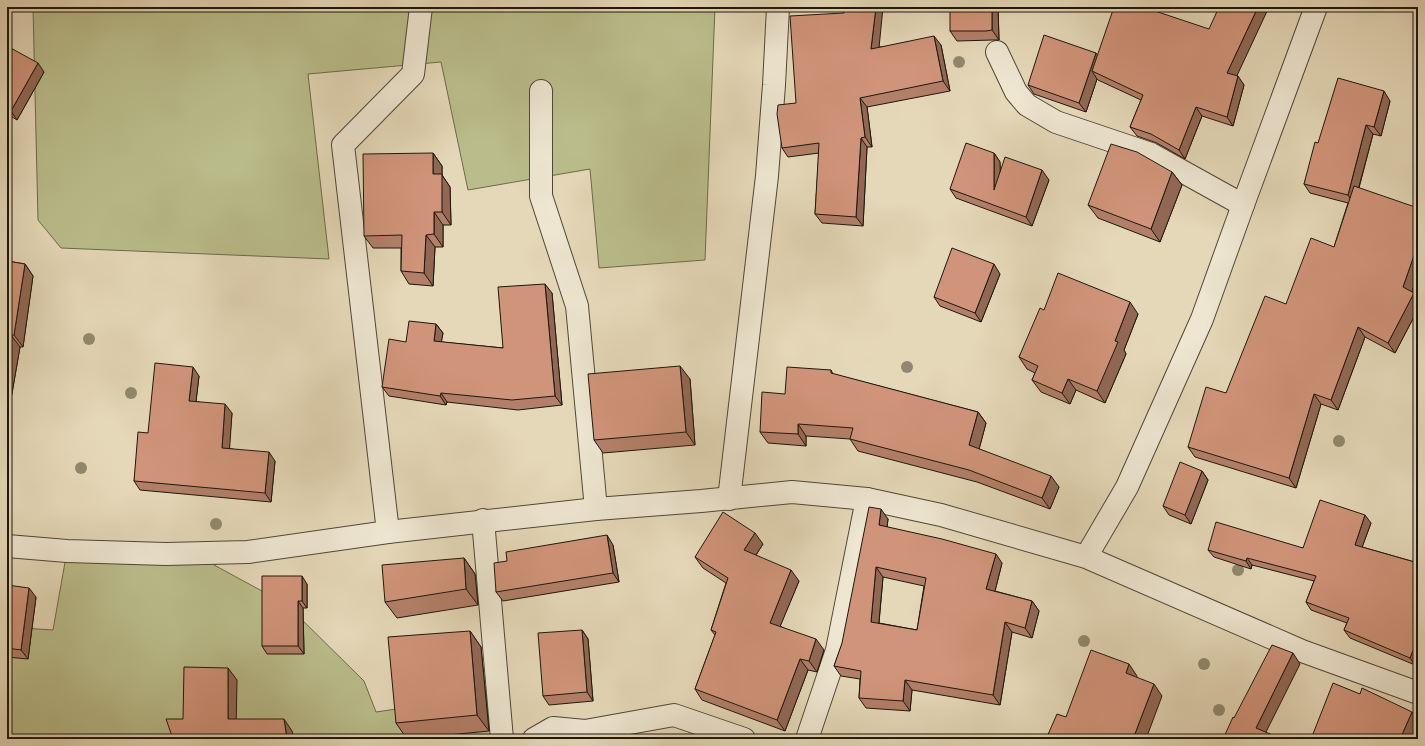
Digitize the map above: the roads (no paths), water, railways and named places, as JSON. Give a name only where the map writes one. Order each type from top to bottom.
[{"type":"street","points":[[388,532],[343,145],[413,74],[421,7]]},
{"type":"street","points":[[729,499],[767,176],[778,7]]},
{"type":"street","points":[[1086,557],[1127,487],[1202,319],[1316,7]]},
{"type":"street","points":[[997,52],[1016,92],[1027,105],[1056,122],[1151,154],[1243,205]]},
{"type":"street","points":[[542,91],[541,196],[577,306],[596,509]]},
{"type":"street","points":[[7,546],[67,551],[166,554],[248,552],[483,520],[596,509],[729,499],[792,492],[867,499],[941,516],[1086,557],[1302,651],[1418,693]]},
{"type":"street","points":[[807,739],[837,650],[867,499]]},
{"type":"street","points":[[483,520],[502,739]]},
{"type":"street","points":[[534,739],[553,728],[585,731],[674,715],[744,739]]}]
